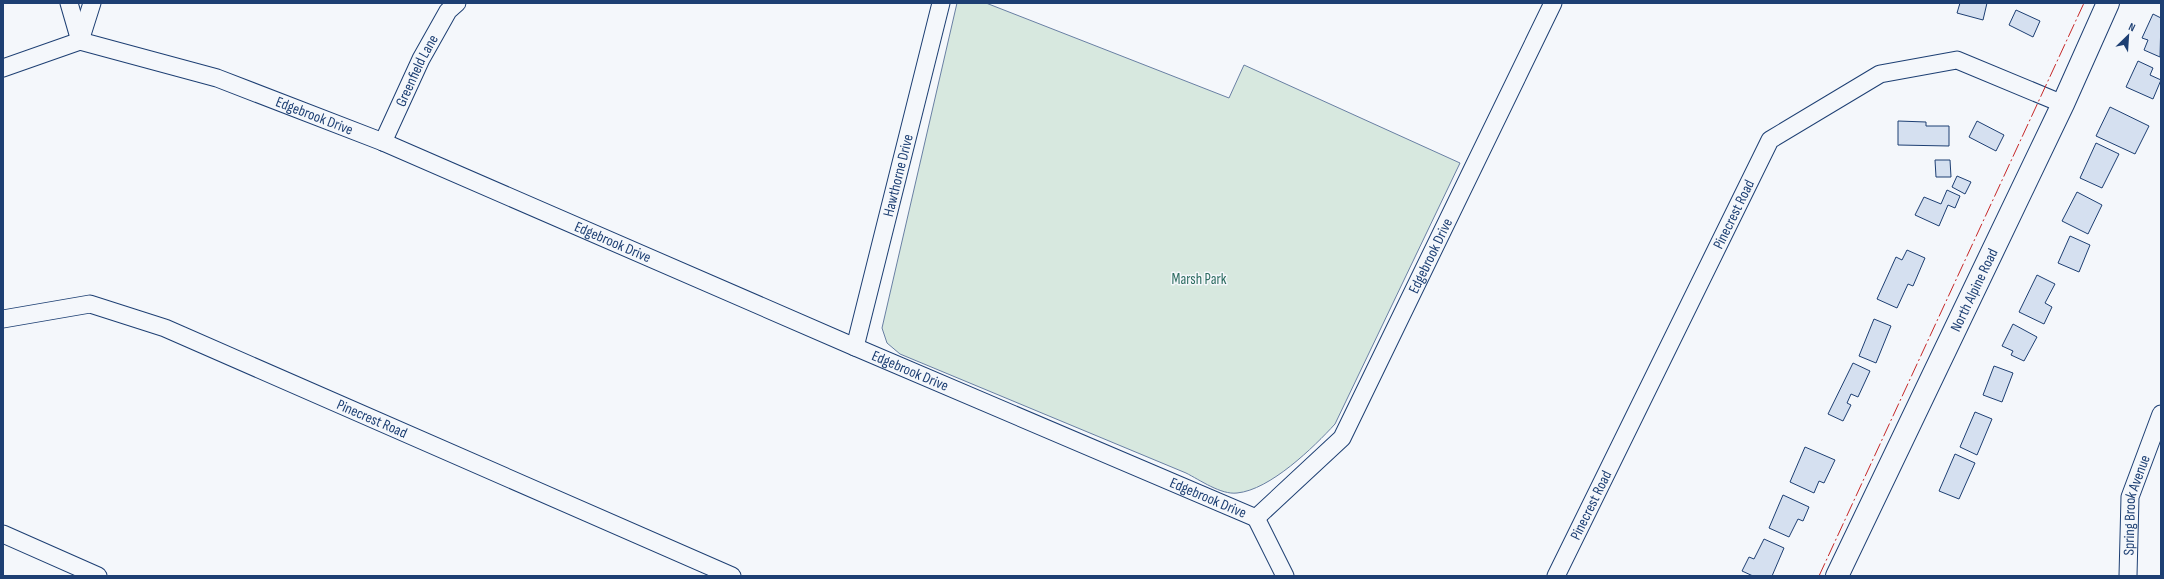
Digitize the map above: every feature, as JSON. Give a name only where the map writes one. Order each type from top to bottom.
[{"type":"main road","name":"North Alpine Road","points":[[1837,576],[2063,104],[2108,3]]},
{"type":"street","points":[[69,3],[80,41]]},
{"type":"street","points":[[80,41],[92,3]]},
{"type":"street","name":"Greenfield Lane","points":[[383,142],[422,59],[448,11],[457,3]]},
{"type":"street","name":"Hawthorne Drive","points":[[855,347],[941,3]]},
{"type":"street","name":"Edgebrook Drive","points":[[80,41],[217,78],[383,142],[855,347],[1256,518],[1342,438],[1553,3]]},
{"type":"street","points":[[3,68],[80,41]]},
{"type":"street","name":"Pinecrest Road","points":[[1556,576],[1770,140],[1880,74],[1957,60],[2063,104]]},
{"type":"street","name":"Pinecrest Road","points":[[3,319],[90,304],[165,328],[732,576]]},
{"type":"street","name":"Spring Brook Avenue","points":[[2128,576],[2130,497],[2161,414]]},
{"type":"street","points":[[1256,518],[1285,576]]},
{"type":"street","points":[[3,534],[98,576]]},
{"type":"green space","name":"Marsh Park","points":[[957,3],[986,3],[1229,98],[1244,65],[1460,163],[1335,424],[1303,455],[1277,476],[1250,490],[1237,493],[1224,492],[1186,473],[900,354],[887,343],[882,328]]},
{"type":"building","points":[[1960,3],[1987,3],[1983,20],[1957,13]]},
{"type":"building","points":[[2016,10],[2040,21],[2033,37],[2009,25]]},
{"type":"building","points":[[2153,14],[2161,18],[2160,57],[2144,50],[2148,40],[2142,38]]},
{"type":"building","points":[[2138,61],[2153,68],[2150,75],[2161,80],[2153,99],[2126,87]]},
{"type":"building","points":[[2110,107],[2149,126],[2135,154],[2096,136]]},
{"type":"building","points":[[1898,121],[1926,122],[1926,126],[1949,126],[1949,146],[1898,145]]},
{"type":"building","points":[[1977,121],[2004,135],[1996,151],[1969,137]]},
{"type":"building","points":[[2096,143],[2119,154],[2102,188],[2080,178]]},
{"type":"building","points":[[1935,160],[1950,160],[1951,177],[1936,177]]},
{"type":"building","points":[[1957,176],[1971,182],[1965,194],[1952,187]]},
{"type":"building","points":[[1947,190],[1960,196],[1955,208],[1948,205],[1939,226],[1915,215],[1924,197],[1941,204]]},
{"type":"building","points":[[2077,192],[2102,205],[2088,234],[2062,221]]},
{"type":"building","points":[[2070,236],[2090,245],[2079,272],[2058,263]]},
{"type":"building","points":[[1907,250],[1925,258],[1913,286],[1908,284],[1897,308],[1877,299],[1896,257],[1902,260]]},
{"type":"building","points":[[2037,275],[2055,284],[2045,303],[2052,307],[2044,324],[2019,312]]},
{"type":"building","points":[[1874,319],[1891,326],[1876,363],[1859,356]]},
{"type":"building","points":[[2013,324],[2037,337],[2024,361],[2011,355],[2013,351],[2002,346]]},
{"type":"building","points":[[1853,363],[1870,371],[1858,397],[1851,394],[1847,403],[1851,405],[1843,421],[1828,414]]},
{"type":"building","points":[[1994,366],[2013,373],[2002,402],[1983,395]]},
{"type":"building","points":[[1975,412],[1992,419],[1977,455],[1960,447]]},
{"type":"building","points":[[1805,447],[1835,460],[1824,483],[1819,481],[1814,493],[1790,482]]},
{"type":"building","points":[[1955,454],[1975,463],[1959,499],[1939,491]]},
{"type":"building","points":[[1783,495],[1809,507],[1803,521],[1798,519],[1789,537],[1769,528]]},
{"type":"building","points":[[1764,539],[1784,548],[1772,576],[1753,576],[1742,571],[1749,557],[1754,559]]},
{"type":"power","points":[[1819,576],[2084,3]]}]
